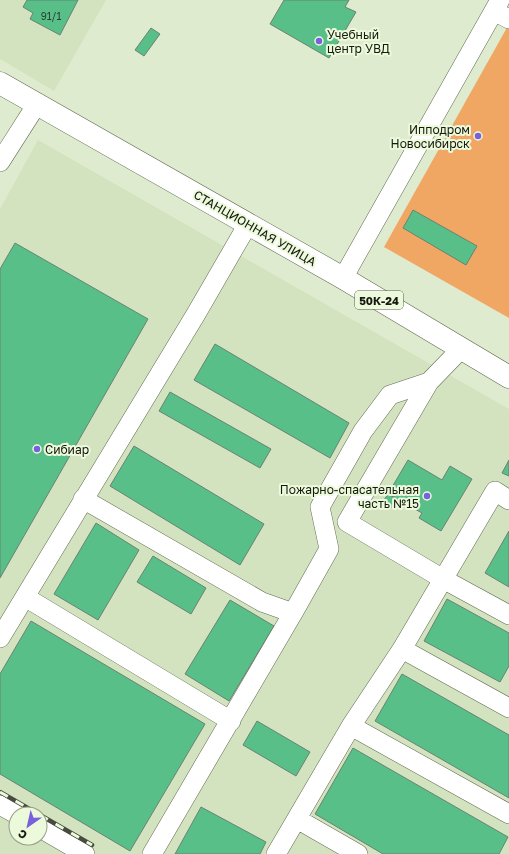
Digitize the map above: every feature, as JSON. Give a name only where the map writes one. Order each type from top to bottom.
[{"type":"main road","name":"СТАНЦИОННАЯ УЛИЦА","points":[[0,83],[343,278],[509,377]]},
{"type":"street","points":[[343,278],[501,10]]},
{"type":"street","points":[[0,162],[37,104]]},
{"type":"street","points":[[0,638],[196,314],[248,224]]},
{"type":"street","points":[[461,348],[429,382],[347,522],[443,579],[509,615]]},
{"type":"street","points":[[152,854],[231,721],[329,549],[320,507],[363,431],[390,395],[429,382]]},
{"type":"street","points":[[276,854],[351,726],[402,649],[495,491],[509,500]]},
{"type":"street","points":[[83,499],[262,602],[293,613]]},
{"type":"street","points":[[25,597],[231,721]]},
{"type":"street","points":[[402,649],[509,708]]},
{"type":"street","points":[[351,726],[509,814]]},
{"type":"street","points":[[297,819],[358,854]]},
{"type":"street","points":[[48,833],[85,854]]},
{"type":"shaded area","points":[[0,0],[106,0],[54,91],[0,59]]},
{"type":"shaded area","name":"Ипподром Новосибирск","points":[[509,24],[509,318],[384,247]]},
{"type":"shaded area","points":[[38,140],[509,409],[509,854],[0,854],[0,209]]},
{"type":"building","points":[[27,0],[78,0],[60,35],[30,19],[33,13],[23,7]]},
{"type":"building","name":"Учебный центр УВД","points":[[284,0],[349,0],[345,7],[356,12],[329,58],[270,24]]},
{"type":"building","points":[[151,28],[160,34],[144,56],[135,50]]},
{"type":"building","points":[[413,210],[477,246],[466,265],[403,228]]},
{"type":"building","name":"Сибиар","points":[[15,243],[148,319],[0,578],[0,269]]},
{"type":"building","points":[[215,344],[349,423],[330,458],[194,380]]},
{"type":"building","points":[[170,392],[271,449],[260,468],[159,411]]},
{"type":"building","points":[[134,446],[264,524],[240,565],[110,486]]},
{"type":"building","name":"Пожарно-спасательная часть №15","points":[[408,460],[442,480],[450,466],[472,479],[441,531],[419,518],[422,513],[388,494]]},
{"type":"building","points":[[509,460],[509,476],[502,473]]},
{"type":"building","points":[[388,494],[396,498],[391,508],[382,503]]},
{"type":"building","points":[[96,523],[139,550],[98,620],[54,594]]},
{"type":"building","points":[[509,531],[509,587],[485,573]]},
{"type":"building","points":[[153,556],[206,588],[191,614],[137,582]]},
{"type":"building","points":[[447,599],[509,633],[509,666],[500,682],[424,641]]},
{"type":"building","points":[[230,600],[274,626],[229,701],[185,674]]},
{"type":"building","points":[[31,621],[205,724],[130,851],[0,774],[0,674]]},
{"type":"building","points":[[402,674],[509,735],[509,798],[375,721]]},
{"type":"building","points":[[257,721],[310,752],[296,776],[243,745]]},
{"type":"building","points":[[353,748],[508,837],[499,854],[383,854],[315,814]]},
{"type":"building","points":[[201,807],[266,842],[260,854],[175,854]]},
{"type":"railway","points":[[0,792],[24,806]]},
{"type":"railway","points":[[48,820],[92,845]]},
{"type":"place","name":"Учебный центр УВД","points":[[319,41]]},
{"type":"place","name":"Ипподром Новосибирск","points":[[478,136]]},
{"type":"place","name":"Сибиар","points":[[37,449]]},
{"type":"place","name":"Пожарно-спасательная часть №15","points":[[427,496]]}]
